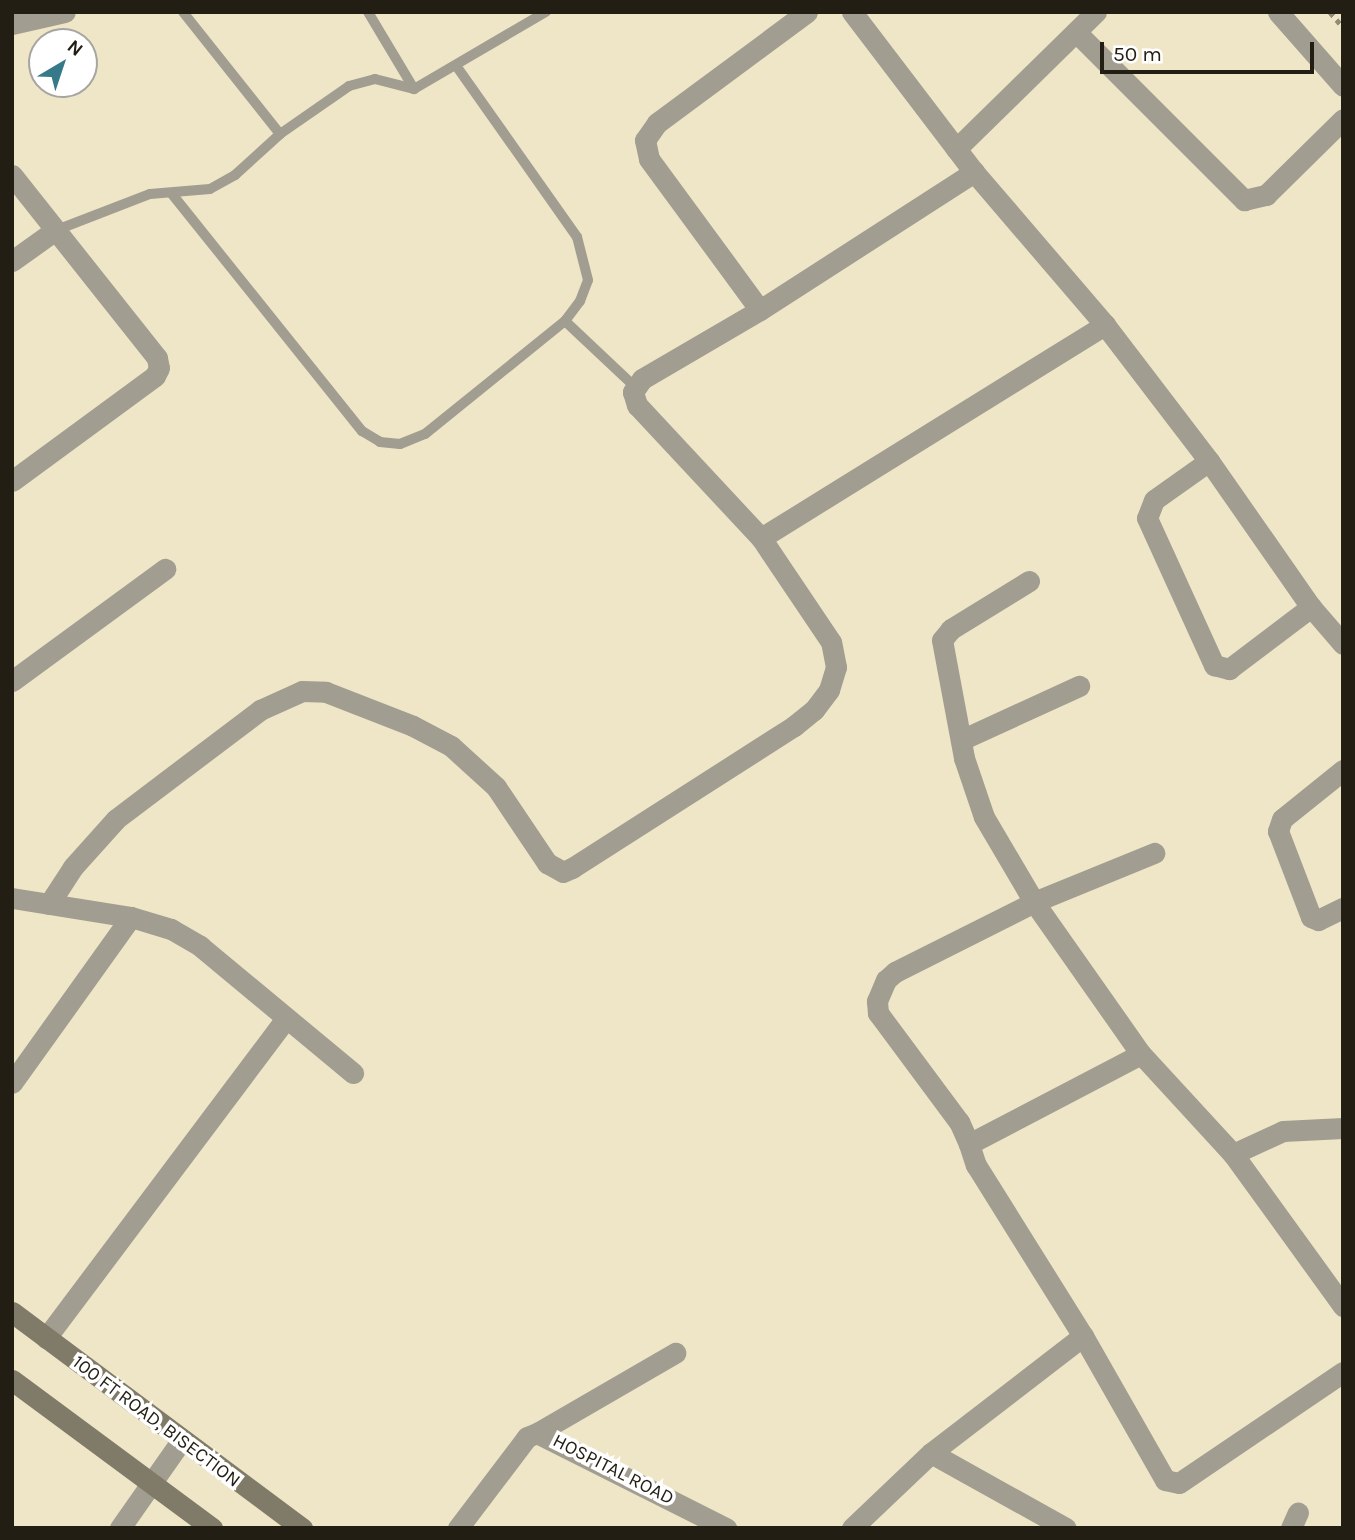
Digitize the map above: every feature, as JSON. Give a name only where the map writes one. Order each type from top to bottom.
[{"type":"street","points":[[12,24],[65,12]]},
{"type":"street","points":[[760,310],[649,159],[645,140],[657,123],[807,12]]},
{"type":"street","points":[[852,12],[974,173],[1105,324],[1209,461],[1311,607],[1343,643]]},
{"type":"street","points":[[956,149],[1096,12]]},
{"type":"street","points":[[1278,12],[1343,86]]},
{"type":"street","points":[[1076,32],[1244,200],[1266,195],[1343,120]]},
{"type":"street","points":[[49,904],[73,867],[116,819],[260,710],[302,691],[326,692],[414,726],[451,746],[496,788],[547,863],[563,872],[794,726],[829,690],[836,667],[831,642],[761,538],[637,405],[636,388],[642,379],[760,310],[974,173]]},
{"type":"street","points":[[12,175],[157,358],[159,368],[155,376],[12,481]]},
{"type":"street","points":[[12,261],[54,231]]},
{"type":"street","points":[[761,538],[1105,324]]},
{"type":"street","points":[[1209,461],[1154,500],[1147,518],[1214,665],[1229,669],[1311,607]]},
{"type":"street","points":[[12,681],[165,569]]},
{"type":"street","points":[[1029,581],[951,629],[942,640],[961,740],[984,817],[1034,902],[1141,1054],[1233,1154],[1343,1306]]},
{"type":"street","points":[[961,740],[1079,686]]},
{"type":"street","points":[[1343,770],[1282,819],[1278,831],[1311,916],[1318,920],[1343,908]]},
{"type":"street","points":[[1154,853],[1034,902],[895,972],[886,980],[877,1001],[878,1013],[958,1122],[976,1165],[1083,1336],[1159,1473],[1172,1484],[1343,1373]]},
{"type":"street","points":[[12,898],[131,917],[171,929],[200,946],[353,1073]]},
{"type":"street","points":[[12,1083],[131,917]]},
{"type":"street","points":[[46,1338],[286,1018]]},
{"type":"street","points":[[969,1144],[1141,1054]]},
{"type":"street","points":[[1233,1154],[1283,1131],[1343,1128]]},
{"type":"street","name":"100 FT ROAD, BISECTION","points":[[12,1312],[181,1441],[302,1528]]},
{"type":"street","points":[[852,1528],[931,1452],[1083,1336]]},
{"type":"street","points":[[537,1433],[675,1353]]},
{"type":"street","points":[[12,1380],[149,1485],[212,1528]]},
{"type":"street","name":"HOSPITAL ROAD","points":[[458,1528],[527,1437],[537,1433],[726,1528]]},
{"type":"street","points":[[120,1528],[181,1441]]},
{"type":"street","points":[[931,1452],[1066,1528]]},
{"type":"lane","points":[[183,12],[280,134]]},
{"type":"lane","points":[[368,12],[414,89]]},
{"type":"lane","points":[[54,231],[150,194],[210,189],[235,175],[280,134],[349,86],[375,79],[414,89],[457,67],[546,12]]},
{"type":"lane","points":[[172,194],[362,431],[380,442],[400,444],[425,434],[565,321],[580,301],[588,280],[583,247],[457,67]]},
{"type":"lane","points":[[565,321],[636,388]]},
{"type":"path","points":[[1330,12],[1343,27]]}]
